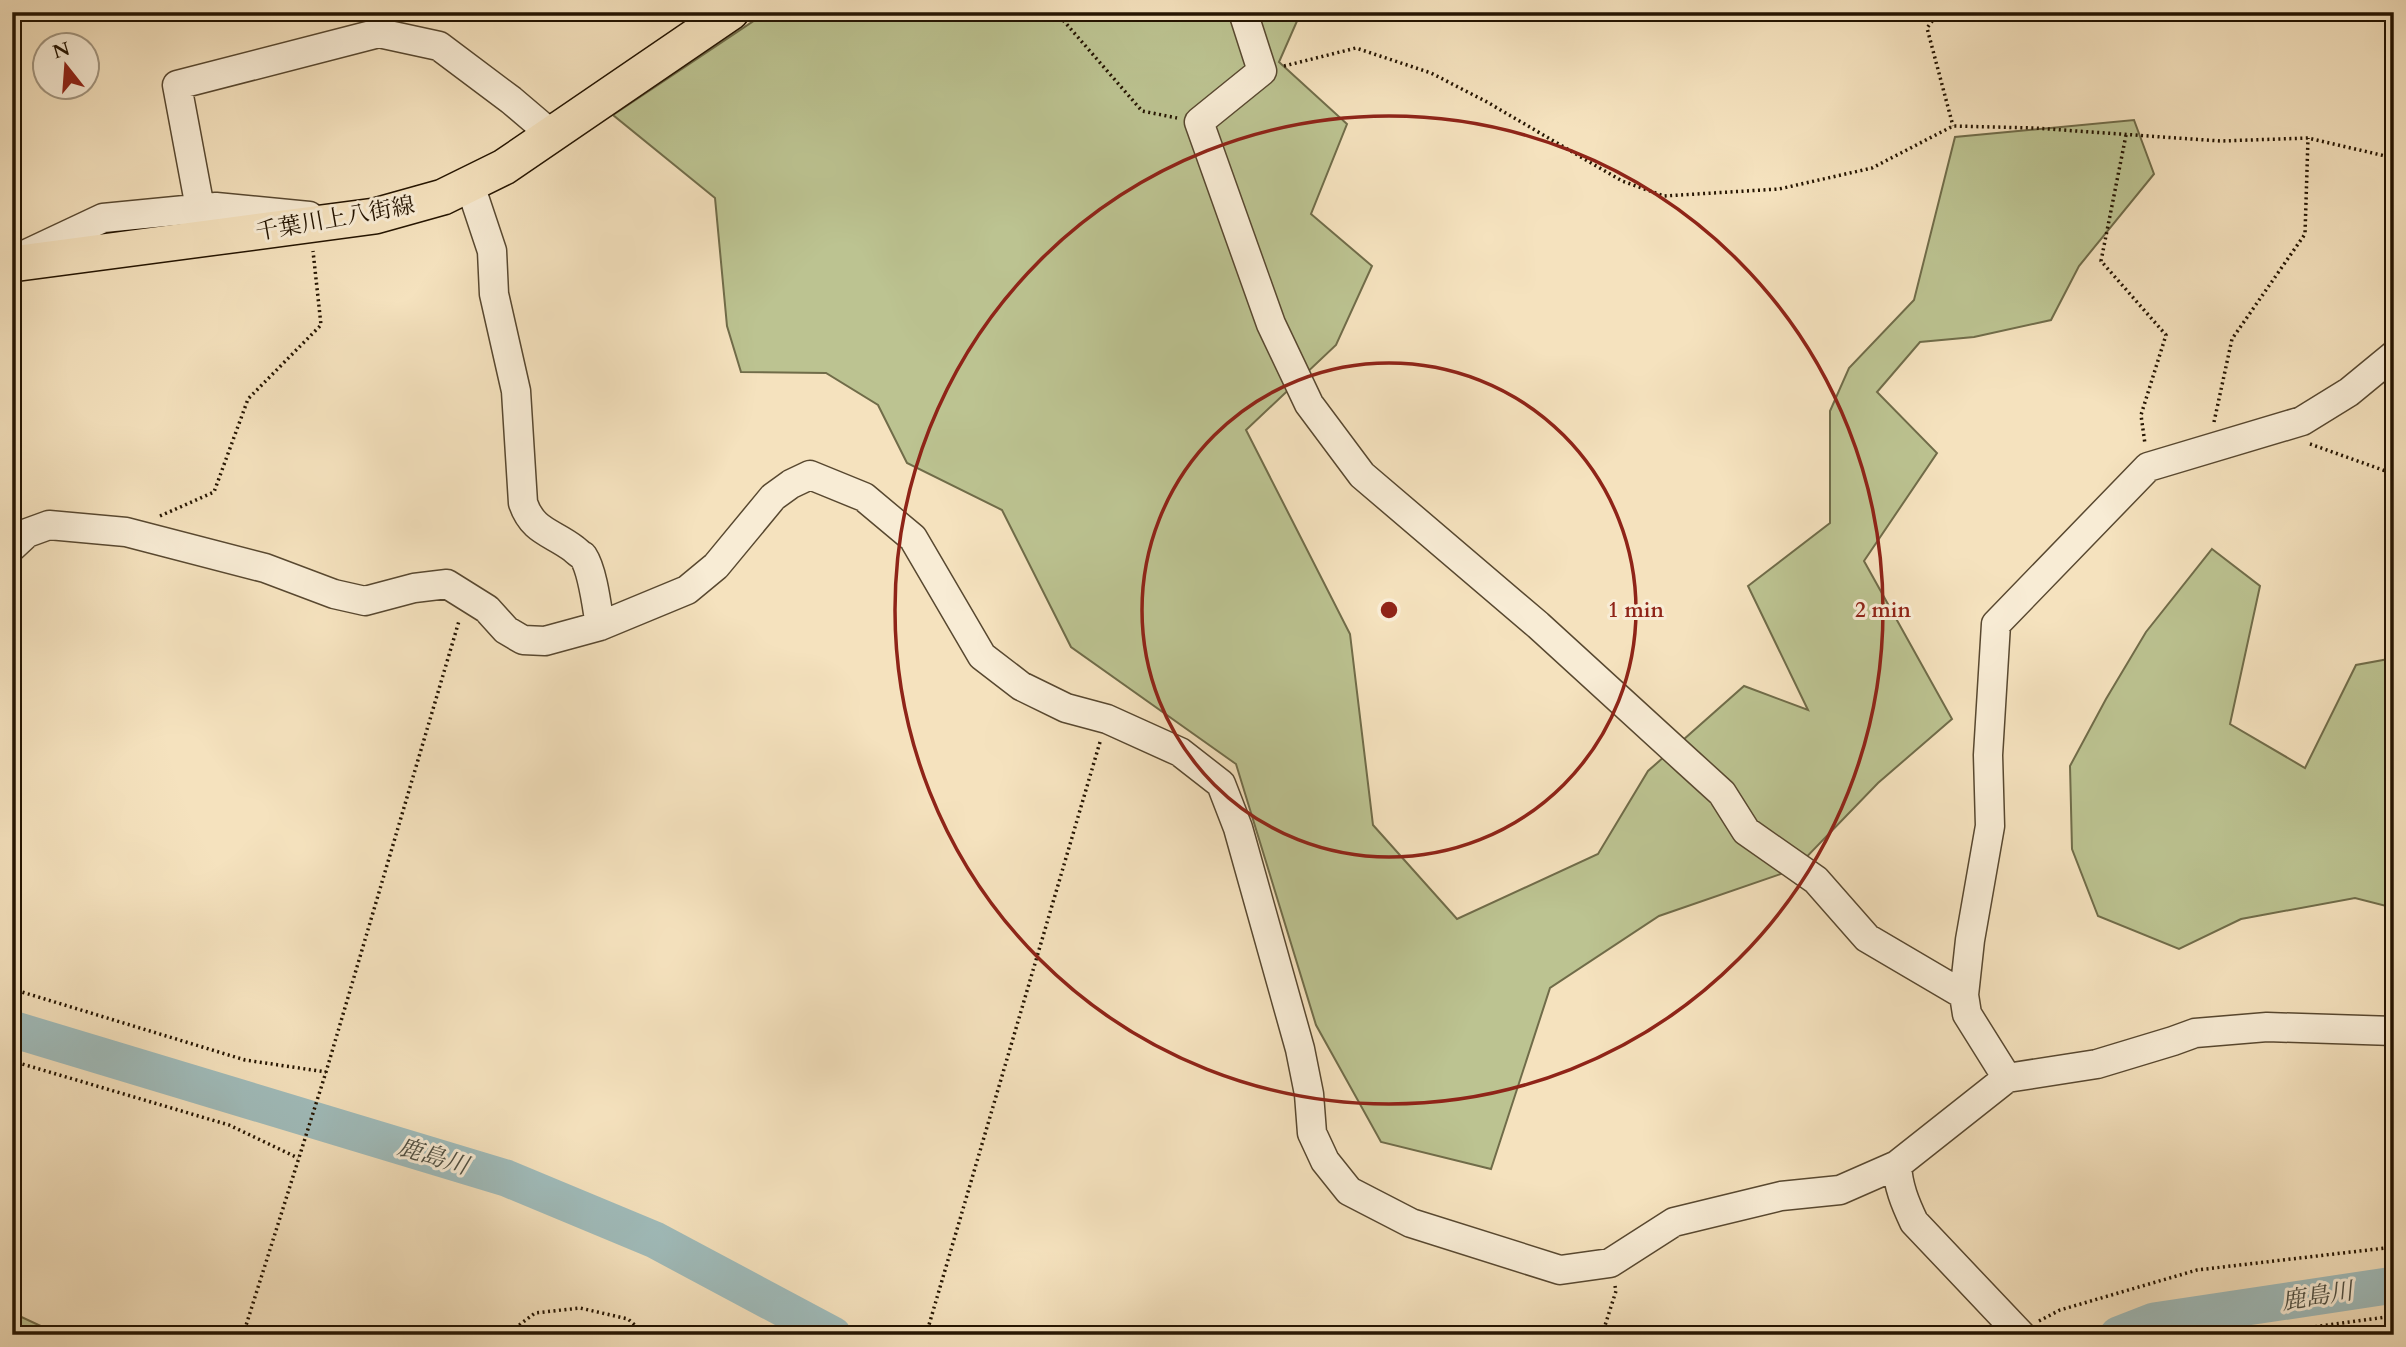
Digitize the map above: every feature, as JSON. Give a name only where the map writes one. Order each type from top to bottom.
[{"type":"main road","name":"千葉川上八街線","points":[[12,262],[311,225],[410,208],[470,185],[504,167],[731,12]]},
{"type":"street","points":[[1243,12],[1262,71],[1199,122],[1271,324],[1309,404],[1362,475],[1538,625],[1679,753],[1721,793],[1746,831],[1816,880],[1867,938],[1964,995]]},
{"type":"street","points":[[200,208],[177,85],[379,33],[439,46],[551,134]]},
{"type":"street","points":[[470,185],[492,251],[494,294],[516,391],[523,503],[528,517],[537,527],[565,542],[583,556],[594,587],[600,626]]},
{"type":"street","points":[[12,262],[103,218],[216,207],[346,220]]},
{"type":"street","points":[[2007,1078],[1967,1014],[1964,995],[1970,940],[1990,825],[1988,754],[1996,624],[2148,467],[2302,421],[2349,393],[2394,355]]},
{"type":"street","points":[[12,547],[27,533],[49,525],[126,532],[265,568],[334,594],[365,601],[414,587],[447,584],[487,609],[506,631],[523,640],[545,641],[600,626],[687,590],[716,566],[774,497],[791,484],[810,475],[864,497],[913,538],[982,656],[1021,686],[1066,708],[1107,719],[1180,752],[1221,784],[1238,828],[1300,1049],[1309,1094],[1312,1133],[1325,1161],[1349,1191],[1411,1223],[1560,1270],[1610,1263],[1674,1222],[1781,1196],[1840,1190],[1897,1165],[2007,1078],[2097,1064],[2195,1033],[2267,1027],[2394,1031]]},
{"type":"street","points":[[1897,1165],[1903,1200],[1913,1222],[2020,1334]]},
{"type":"path","points":[[1056,12],[1142,111],[1199,122]]},
{"type":"path","points":[[1939,12],[1927,28],[1953,126]]},
{"type":"path","points":[[1262,71],[1356,48],[1430,74],[1487,102],[1622,181],[1664,196],[1779,190],[1872,168],[1953,126],[2034,128],[2220,141],[2308,138],[2394,158]]},
{"type":"path","points":[[2126,135],[2101,261],[2166,335],[2141,415],[2148,467]]},
{"type":"path","points":[[2209,448],[2232,340],[2305,234],[2308,138]]},
{"type":"path","points":[[142,536],[160,516],[214,492],[248,399],[321,325],[311,225]]},
{"type":"path","points":[[2271,430],[2394,474]]},
{"type":"path","points":[[243,1335],[326,1072],[467,596]]},
{"type":"path","points":[[926,1335],[1107,719]]},
{"type":"path","points":[[12,989],[246,1060],[326,1072]]},
{"type":"path","points":[[12,1061],[229,1125],[298,1158]]},
{"type":"path","points":[[2020,1334],[2060,1310],[2197,1270],[2394,1247]]},
{"type":"path","points":[[1602,1335],[1616,1291],[1610,1263]]},
{"type":"path","points":[[506,1335],[535,1313],[580,1308],[628,1319],[646,1335]]},
{"type":"path","points":[[2255,1335],[2394,1316]]},
{"type":"green space","points":[[767,12],[1301,12],[1279,62],[1347,124],[1311,214],[1372,266],[1336,345],[1246,430],[1350,634],[1373,825],[1457,919],[1598,854],[1648,771],[1744,686],[1808,710],[1748,586],[1830,523],[1830,411],[1849,368],[1914,300],[1955,137],[2134,120],[2154,174],[2079,266],[2051,320],[1974,337],[1920,342],[1877,392],[1937,453],[1864,561],[1952,719],[1878,783],[1795,869],[1659,916],[1550,988],[1491,1169],[1381,1142],[1316,1025],[1236,764],[1071,647],[1002,510],[907,463],[878,405],[826,373],[741,372],[727,326],[715,198],[613,115]]},
{"type":"green space","points":[[2212,549],[2260,586],[2230,724],[2305,768],[2356,665],[2394,658],[2394,908],[2355,898],[2241,919],[2179,949],[2098,916],[2072,849],[2070,766],[2146,632]]},
{"type":"green space","points":[[13,1313],[60,1335],[12,1335]]},
{"type":"waterway","name":"鹿島川","points":[[12,1029],[506,1178],[655,1240],[833,1335]]},
{"type":"waterway","name":"鹿島川","points":[[2118,1335],[2154,1321],[2394,1285]]}]
